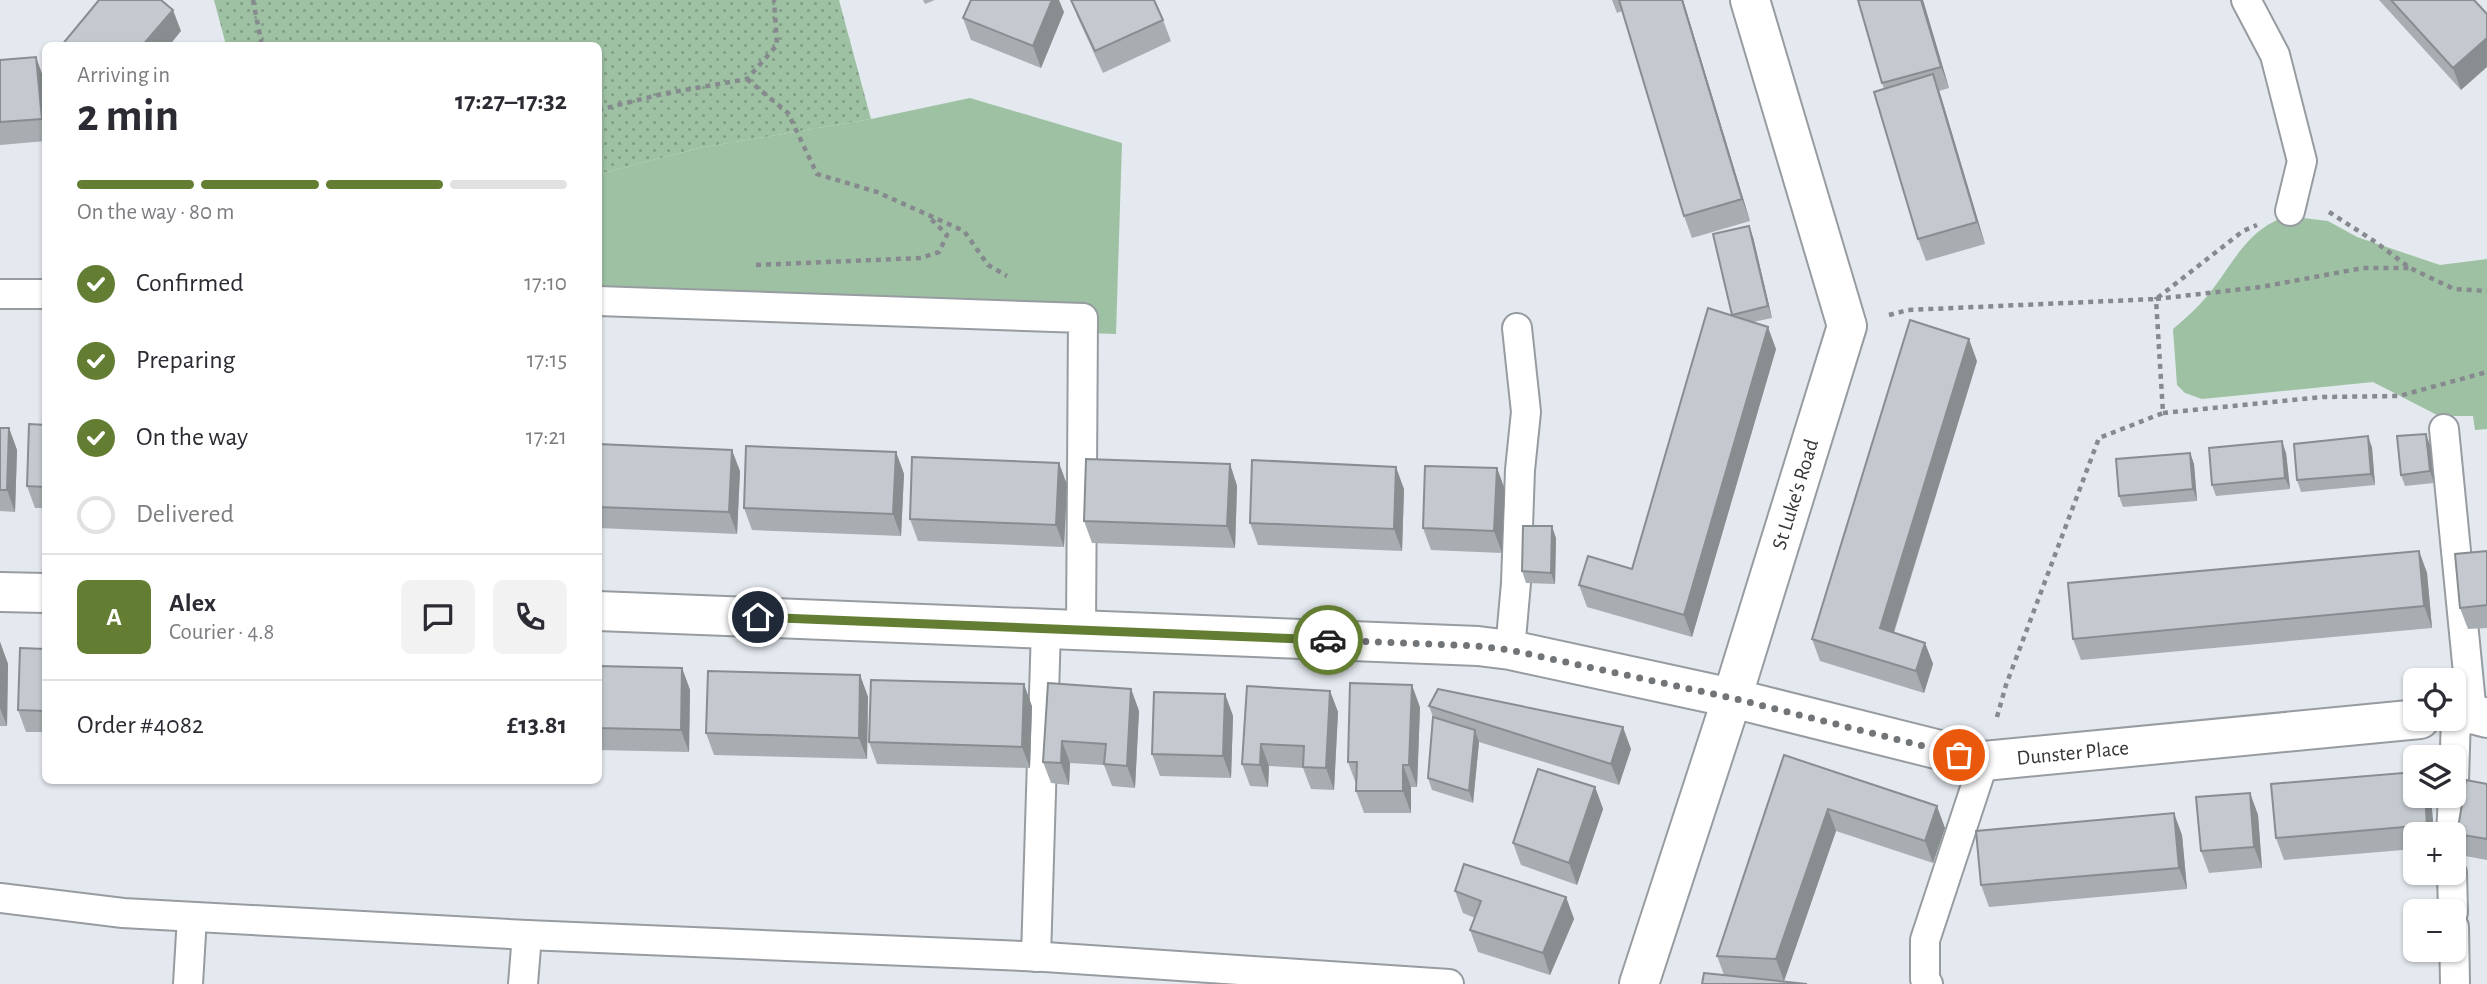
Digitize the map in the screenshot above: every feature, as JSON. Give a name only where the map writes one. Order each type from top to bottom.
[{"type":"street","points":[[1750,0],[1847,326]]},
{"type":"street","name":"St Luke's Road","points":[[1639,984],[1732,698],[1847,326]]},
{"type":"street","points":[[0,592],[42,593]]},
{"type":"street","name":"Dunster Place","points":[[602,611],[1478,646],[1510,650],[1732,698],[1984,761],[2403,722]]},
{"type":"lane","points":[[2246,0],[2275,55],[2302,161],[2290,211]]},
{"type":"lane","points":[[0,294],[42,294]]},
{"type":"lane","points":[[602,301],[1083,318],[1063,629],[1036,957]]},
{"type":"lane","points":[[1510,650],[1525,412],[1525,384],[1517,328]]},
{"type":"lane","points":[[2444,429],[2456,668]]},
{"type":"lane","points":[[1928,984],[1925,979],[1925,940],[1984,761]]},
{"type":"lane","points":[[0,898],[123,913],[527,936],[1036,957],[1257,977],[1449,984]]},
{"type":"lane","points":[[188,984],[192,916]]},
{"type":"lane","points":[[523,984],[527,936]]},
{"type":"lane","points":[[2455,962],[2455,984]]},
{"type":"path","points":[[253,0],[261,42]]},
{"type":"path","points":[[602,109],[662,94],[747,79],[777,45],[774,0]]},
{"type":"path","points":[[747,79],[788,113],[817,174],[877,192],[964,231],[988,265],[1015,281]]},
{"type":"path","points":[[2156,299],[2243,231],[2290,211],[2332,212],[2410,268],[2454,289],[2487,291]]},
{"type":"path","points":[[752,265],[921,258],[939,253],[947,235],[926,214]]},
{"type":"path","points":[[1847,326],[1908,310],[2156,299],[2261,287],[2363,268],[2410,268]]},
{"type":"path","points":[[2156,299],[2163,413]]},
{"type":"path","points":[[1984,761],[2006,685],[2099,438],[2163,413],[2323,397],[2399,396],[2487,372]]},
{"type":"green space","points":[[214,0],[839,0],[871,119],[699,148],[602,173],[602,42],[225,42]]},
{"type":"green space","points":[[970,98],[1122,143],[1116,334],[602,316],[602,173],[699,148],[871,119]]},
{"type":"green space","points":[[2287,216],[2328,221],[2357,237],[2440,265],[2487,259],[2487,429],[2475,430],[2473,416],[2439,416],[2373,382],[2202,399],[2185,393],[2177,385],[2173,329],[2201,303],[2238,253],[2259,231]]},
{"type":"building","points":[[99,0],[161,0],[173,10],[145,42],[64,42]]},
{"type":"building","points":[[971,0],[1052,0],[1033,46],[963,18]]},
{"type":"building","points":[[1071,0],[1154,0],[1163,20],[1095,51]]},
{"type":"building","points":[[1619,0],[1682,0],[1742,199],[1684,216]]},
{"type":"building","points":[[1858,0],[1921,0],[1941,67],[1882,83]]},
{"type":"building","points":[[2391,0],[2474,0],[2487,14],[2487,38],[2453,68]]},
{"type":"building","points":[[36,57],[42,119],[0,122],[0,60]]},
{"type":"building","points":[[1933,74],[1977,222],[1918,239],[1874,92]]},
{"type":"building","points":[[1749,226],[1768,306],[1732,315],[1713,234]]},
{"type":"building","points":[[1708,308],[1768,327],[1684,615],[1579,585],[1588,556],[1632,569]]},
{"type":"building","points":[[1910,320],[1969,339],[1880,628],[1925,643],[1916,671],[1812,639]]},
{"type":"building","points":[[29,424],[42,425],[42,487],[27,486]]},
{"type":"building","points":[[0,428],[9,428],[7,490],[0,490]]},
{"type":"building","points":[[2426,434],[2430,471],[2401,475],[2397,436]]},
{"type":"building","points":[[2368,436],[2371,474],[2297,480],[2294,444]]},
{"type":"building","points":[[2282,441],[2285,478],[2212,485],[2209,448]]},
{"type":"building","points":[[602,444],[732,450],[729,512],[602,507]]},
{"type":"building","points":[[746,446],[896,452],[893,514],[744,508]]},
{"type":"building","points":[[2190,453],[2193,489],[2119,496],[2116,459]]},
{"type":"building","points":[[912,457],[1059,463],[1056,525],[910,519]]},
{"type":"building","points":[[1086,459],[1230,464],[1227,526],[1084,521]]},
{"type":"building","points":[[1252,460],[1396,467],[1394,529],[1250,523]]},
{"type":"building","points":[[1425,466],[1497,468],[1494,531],[1423,528]]},
{"type":"building","points":[[1523,526],[1552,526],[1551,573],[1522,571]]},
{"type":"building","points":[[2419,551],[2424,606],[2073,639],[2068,583]]},
{"type":"building","points":[[2487,551],[2487,605],[2460,608],[2455,554]]},
{"type":"building","points":[[20,648],[42,649],[42,711],[18,710]]},
{"type":"building","points":[[602,666],[682,668],[681,730],[602,728]]},
{"type":"building","points":[[708,671],[860,675],[859,738],[706,733]]},
{"type":"building","points":[[871,680],[1024,684],[1022,747],[869,742]]},
{"type":"building","points":[[1048,683],[1131,689],[1127,766],[1104,764],[1106,744],[1062,741],[1061,763],[1043,762]]},
{"type":"building","points":[[1350,683],[1412,685],[1409,765],[1403,765],[1403,791],[1356,791],[1357,762],[1348,762]]},
{"type":"building","points":[[1247,686],[1330,691],[1326,768],[1303,767],[1304,746],[1261,744],[1260,765],[1242,764]]},
{"type":"building","points":[[1438,689],[1623,727],[1611,764],[1429,706]]},
{"type":"building","points":[[1154,692],[1225,694],[1223,756],[1152,754]]},
{"type":"building","points":[[1433,717],[1475,730],[1469,791],[1428,778]]},
{"type":"building","points":[[1784,755],[1937,806],[1925,841],[1828,809],[1776,959],[1717,956]]},
{"type":"building","points":[[1538,769],[1595,787],[1569,863],[1513,843]]},
{"type":"building","points":[[2403,773],[2403,808],[2426,808],[2427,822],[2403,822],[2403,827],[2276,838],[2271,784]]},
{"type":"building","points":[[2466,780],[2487,784],[2487,839],[2466,836],[2466,822],[2459,822],[2461,808],[2466,808]]},
{"type":"building","points":[[2250,793],[2254,847],[2201,851],[2196,797]]},
{"type":"building","points":[[2174,813],[2179,868],[1981,885],[1976,831]]},
{"type":"building","points":[[1464,864],[1566,897],[1543,953],[1470,930],[1481,901],[1455,891]]},
{"type":"building","points":[[1704,973],[1807,984],[1702,984]]},
{"type":"way so far","points":[[1328,640],[1478,646],[1510,650],[1732,698],[1959,755]]},
{"type":"route","points":[[758,617],[1328,640]]}]
